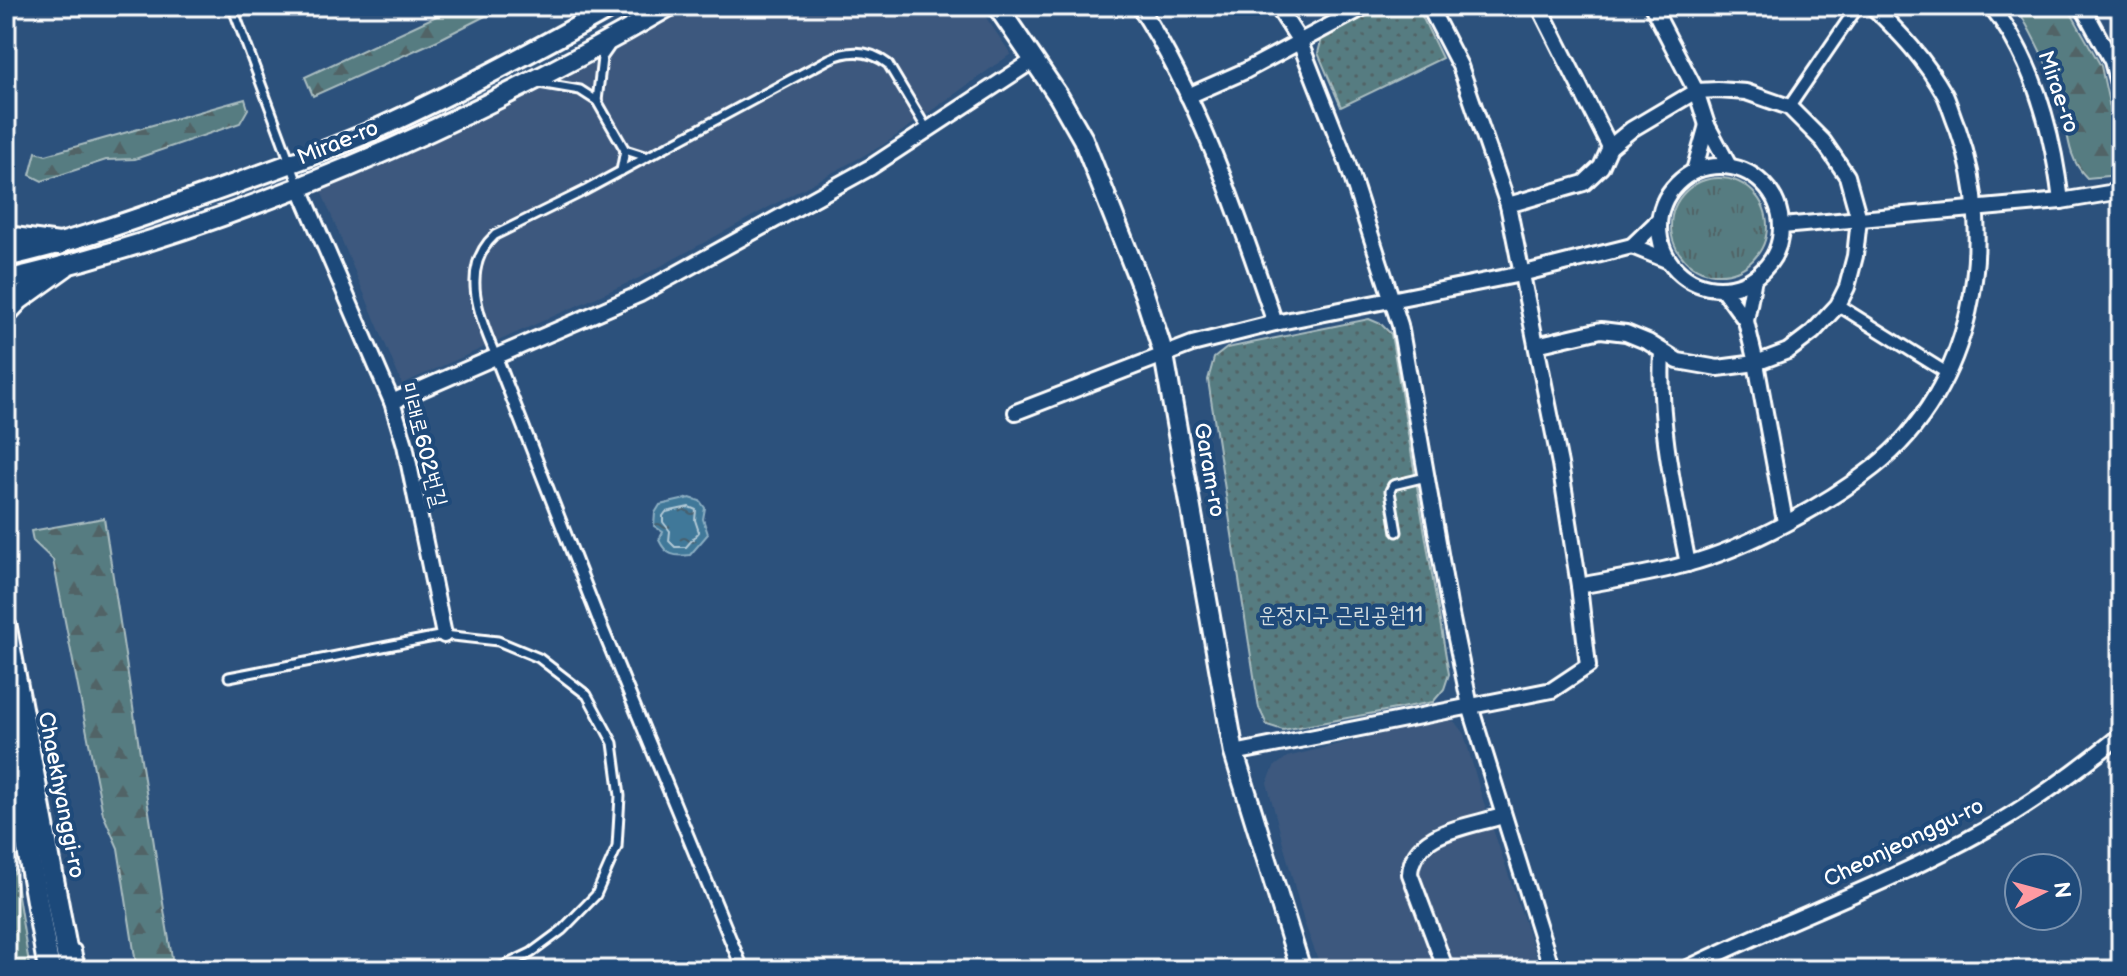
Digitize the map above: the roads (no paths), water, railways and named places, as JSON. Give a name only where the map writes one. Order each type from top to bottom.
[{"type":"main road","points":[[6,237],[59,244]]},
{"type":"main road","points":[[6,313],[19,299],[65,266]]},
{"type":"main road","name":"Chaekhyanggi-ro","points":[[6,628],[70,970]]},
{"type":"main road","name":"Chaekhyanggi-ro","points":[[6,723],[49,970]]},
{"type":"street","name":"Mirae-ro","points":[[6,257],[59,244],[291,165],[373,131],[525,56],[614,6]]},
{"type":"street","name":"Mirae-ro","points":[[6,280],[147,241],[299,186],[386,150],[529,83],[670,6]]},
{"type":"street","name":"Garam-ro","points":[[997,6],[1059,97],[1083,139],[1139,279],[1164,355],[1234,753],[1301,970]]},
{"type":"street","points":[[1139,6],[1188,96],[1218,166],[1275,323]]},
{"type":"street","points":[[1277,6],[1299,40],[1347,162],[1392,301],[1408,364],[1426,477],[1470,706],[1552,970]]},
{"type":"street","points":[[1188,96],[1245,71],[1366,6]]},
{"type":"street","points":[[1234,753],[1552,690],[1588,666],[1560,464],[1508,205],[1460,66],[1429,6]]},
{"type":"street","points":[[1539,6],[1610,147]]},
{"type":"street","points":[[1652,6],[1696,91],[1707,125],[1729,166]]},
{"type":"street","points":[[1789,107],[1858,6]]},
{"type":"street","points":[[1579,586],[1688,564],[1754,539],[1834,496],[1877,465],[1918,422],[1947,373],[1968,317],[1977,260],[1977,209],[1968,156],[1946,97],[1915,48],[1872,6]]},
{"type":"street","name":"Mirae-ro","points":[[1991,6],[2036,86],[2056,159],[2061,201]]},
{"type":"street","points":[[2082,6],[2112,61],[2121,95]]},
{"type":"street","points":[[392,402],[640,294],[871,167],[1034,60]]},
{"type":"street","points":[[1508,205],[1584,183],[1601,167],[1610,147],[1632,129],[1696,91],[1746,92],[1789,107],[1823,141],[1847,176],[1859,219],[1855,256],[1847,287],[1838,305],[1813,332],[1788,351],[1756,363],[1718,368],[1678,361],[1626,333],[1601,330],[1536,345]]},
{"type":"street","points":[[1694,171],[1707,125]]},
{"type":"street","points":[[1729,166],[1758,178],[1771,193],[1780,211],[1782,226],[1777,251],[1766,268],[1754,278],[1731,288],[1711,288],[1692,282],[1675,270],[1664,253],[1659,233],[1660,212],[1668,193],[1682,178],[1694,171],[1729,166]]},
{"type":"street","name":"미래로602번길","points":[[299,186],[392,402],[405,445],[444,635]]},
{"type":"street","points":[[1782,226],[2061,201],[2121,191]]},
{"type":"street","points":[[1016,412],[1192,344],[1275,323],[1521,274],[1632,246],[1659,220]]},
{"type":"street","points":[[1632,246],[1669,261]]},
{"type":"street","points":[[1746,321],[1754,278]]},
{"type":"street","points":[[1722,288],[1746,321],[1785,522]]},
{"type":"street","points":[[1838,305],[1947,373]]},
{"type":"street","points":[[1662,351],[1660,393],[1668,457],[1688,564]]},
{"type":"street","points":[[496,357],[600,623],[743,970]]},
{"type":"street","name":"Cheonjeonggu-ro","points":[[1691,969],[1985,830],[2041,796],[2121,735]]},
{"type":"street","points":[[1446,970],[1410,874],[1410,864],[1419,847],[1431,838],[1502,816]]},
{"type":"lane","points":[[232,6],[299,186]]},
{"type":"lane","points":[[597,101],[602,58],[618,36]]},
{"type":"lane","points":[[496,357],[484,329],[474,276],[485,245],[495,235],[838,55],[872,54],[888,64],[928,131]]},
{"type":"lane","points":[[529,83],[554,84],[580,90],[597,101],[625,150],[621,171]]},
{"type":"lane","points":[[625,150],[647,157]]},
{"type":"lane","points":[[1397,532],[1390,491],[1393,485],[1426,477]]},
{"type":"lane","points":[[229,677],[444,635],[498,641],[539,658],[587,695],[613,743],[620,796],[617,847],[596,895],[562,930],[531,953],[495,970]]},
{"type":"lane","points":[[41,818],[81,970]]},
{"type":"water","points":[[690,498],[700,501],[705,508],[703,519],[708,534],[690,555],[675,555],[668,552],[659,540],[663,532],[654,526],[655,513],[660,505]]},
{"type":"park label","name":"운정지구 근린공원11","points":[[1341,615]]}]
